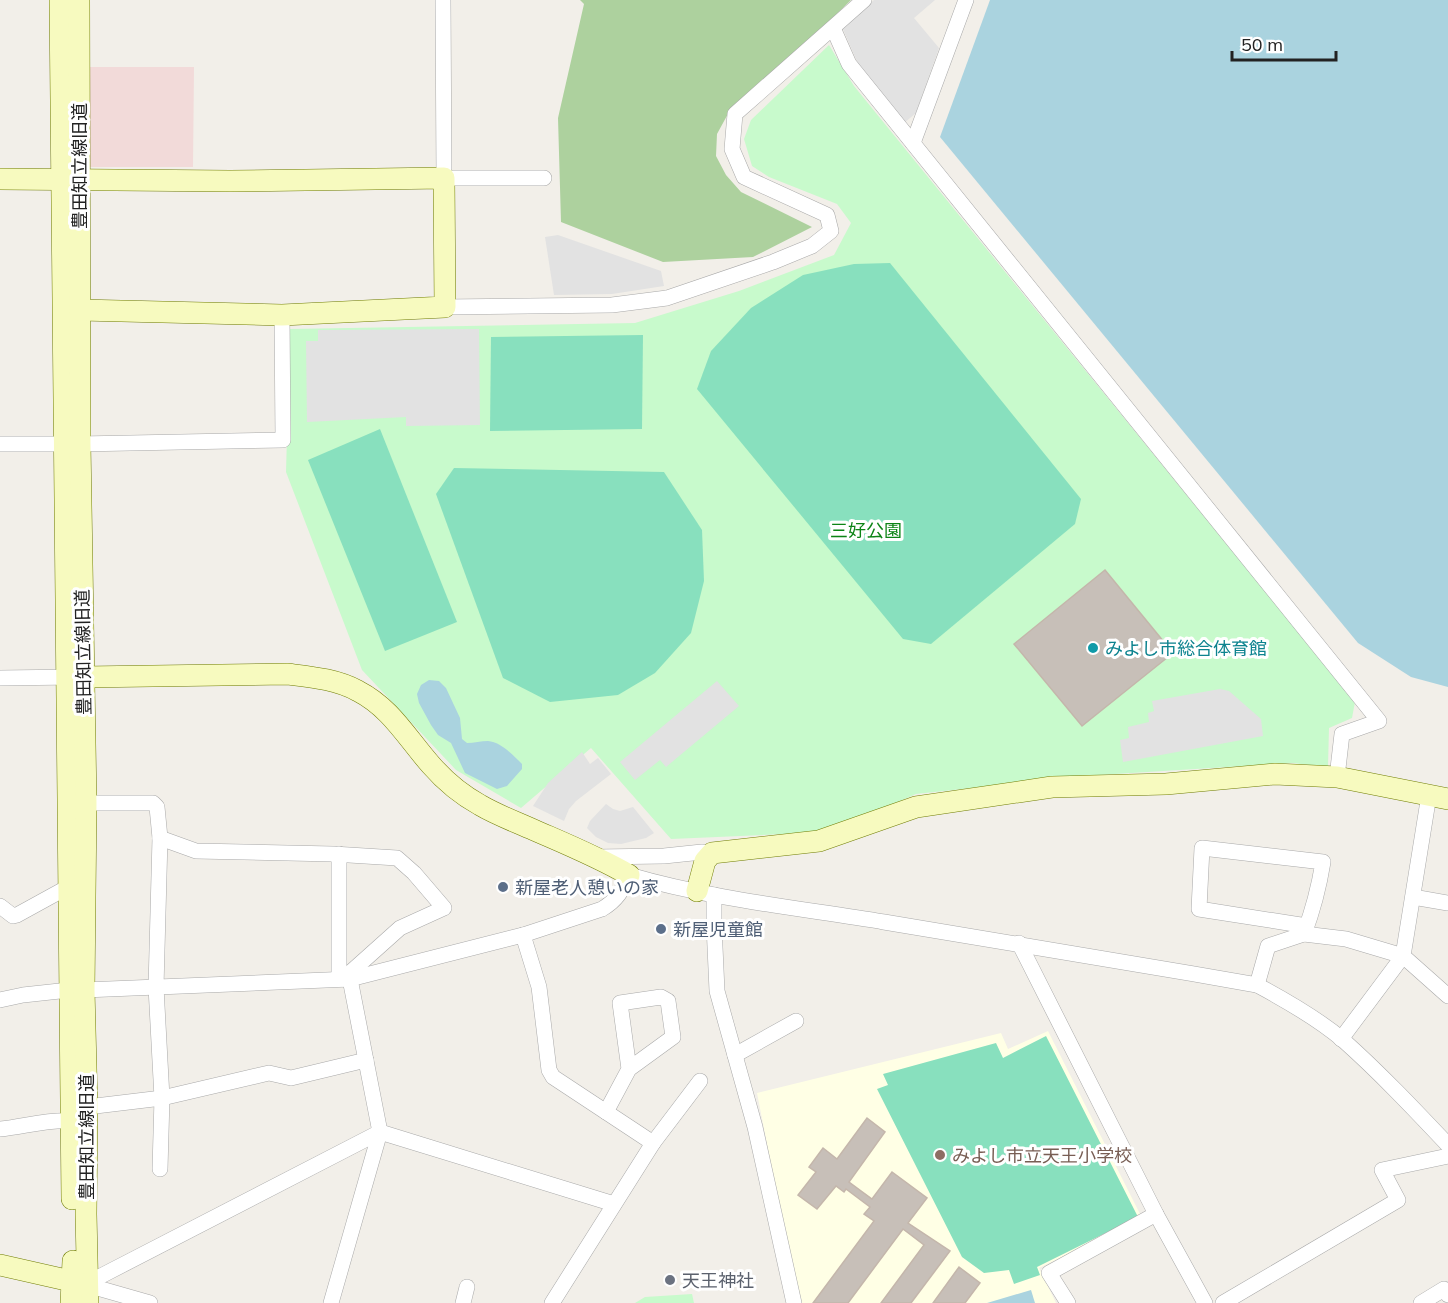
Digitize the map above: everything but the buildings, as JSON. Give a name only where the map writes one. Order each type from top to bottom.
[{"type":"street","name":"豊田知立線旧道","points":[[60,0],[80,310],[72,444]]},
{"type":"street","name":"豊田知立線旧道","points":[[71,1303],[83,1290],[87,1107],[68,886],[75,677],[71,181],[79,0]]},
{"type":"street","points":[[442,0],[445,307]]},
{"type":"street","points":[[80,310],[282,315],[445,307],[612,305],[667,298],[773,262],[812,246],[831,231],[827,214],[744,177],[732,149],[735,114],[864,0]]},
{"type":"street","points":[[913,142],[966,0]]},
{"type":"street","points":[[833,28],[849,64],[1379,721],[1342,734],[1337,777]]},
{"type":"street","points":[[0,179],[71,181],[544,178]]},
{"type":"street","points":[[0,444],[283,440],[282,315]]},
{"type":"street","points":[[0,678],[287,674],[340,683],[365,695],[384,709],[399,723],[431,765],[479,805],[597,857],[628,875],[658,884],[706,893],[1019,943],[1257,985],[1292,1004],[1341,1039],[1400,1094],[1448,1145]]},
{"type":"street","name":"豊田知立線旧道","points":[[75,677],[86,803],[71,1121],[83,1290]]},
{"type":"street","points":[[597,857],[712,853],[819,841],[916,807],[1052,787],[1166,784],[1275,774],[1337,777],[1438,797],[1413,897],[1403,956],[1341,1039]]},
{"type":"street","points":[[86,803],[153,803],[157,807],[160,838],[156,987],[162,1098],[160,1169]]},
{"type":"street","points":[[160,838],[196,851],[339,854],[397,858],[414,873],[444,908],[400,928],[344,979]]},
{"type":"street","points":[[1257,985],[1268,946],[1306,930],[1319,890],[1323,862],[1202,848],[1199,909],[1306,930],[1346,939],[1403,956],[1448,996]]},
{"type":"street","points":[[712,853],[705,861],[706,893],[714,925],[717,991],[755,1127],[794,1303]]},
{"type":"street","points":[[331,1303],[380,1132],[366,1060],[344,979],[339,854]]},
{"type":"street","points":[[0,1000],[23,995],[77,990],[344,979],[523,934],[602,909],[613,903],[620,895],[628,875]]},
{"type":"street","points":[[0,906],[13,916],[17,915],[68,886]]},
{"type":"street","points":[[1413,897],[1448,903]]},
{"type":"street","points":[[523,934],[539,987],[549,1070],[553,1077],[653,1143]]},
{"type":"street","points":[[1019,943],[1156,1214],[1205,1303]]},
{"type":"street","points":[[606,1113],[629,1069],[673,1037],[668,1001],[662,997],[620,1003],[629,1069]]},
{"type":"street","points":[[735,1055],[796,1021]]},
{"type":"street","points":[[87,1107],[162,1098],[269,1073],[291,1078],[366,1060]]},
{"type":"street","points":[[552,1303],[653,1143],[700,1081]]},
{"type":"street","points":[[0,1130],[61,1120],[71,1121]]},
{"type":"street","points":[[83,1290],[99,1277],[380,1132],[614,1204]]},
{"type":"street","points":[[1223,1303],[1398,1200],[1382,1170],[1448,1156]]},
{"type":"street","points":[[1068,1303],[1049,1273],[1156,1214]]},
{"type":"street","points":[[0,1265],[83,1290],[150,1303]]},
{"type":"street","points":[[463,1303],[467,1287]]},
{"type":"street","points":[[1421,1303],[1444,1288],[1448,1295]]},
{"type":"shaded area","points":[[874,0],[935,0],[914,18],[939,48],[916,113],[904,123],[859,66],[842,27]]},
{"type":"shaded area","points":[[89,67],[194,67],[193,167],[88,167]]},
{"type":"shaded area","points":[[558,235],[661,271],[664,286],[612,294],[554,295],[545,237]]},
{"type":"shaded area","points":[[479,329],[480,425],[406,426],[406,417],[307,422],[306,341],[318,341],[318,330]]},
{"type":"shaded area","points":[[717,681],[739,706],[666,767],[660,760],[635,780],[620,762]]},
{"type":"shaded area","points":[[1220,689],[1229,691],[1261,719],[1263,736],[1123,762],[1120,740],[1129,738],[1128,727],[1149,722],[1148,713],[1154,711],[1152,701]]},
{"type":"shaded area","points":[[582,752],[590,764],[598,758],[611,774],[576,801],[569,809],[564,821],[533,806],[548,783]]},
{"type":"shaded area","points":[[606,804],[620,811],[633,807],[654,833],[646,838],[621,844],[608,843],[596,837],[587,828],[590,821]]},
{"type":"shaded area","name":"みよし市立天王小学校","points":[[1048,1031],[1142,1218],[1039,1268],[1056,1303],[798,1303],[757,1093],[1001,1033],[1008,1049]]},
{"type":"green space","points":[[580,0],[851,0],[729,112],[717,134],[716,156],[726,175],[741,192],[812,227],[753,257],[663,262],[561,222],[558,118],[584,4]]},
{"type":"green space","name":"三好公園","points":[[829,45],[854,86],[1355,702],[1352,718],[1329,728],[1328,767],[1292,763],[1083,776],[916,794],[831,832],[671,839],[591,748],[521,808],[456,770],[362,670],[286,472],[290,329],[635,323],[739,291],[834,255],[851,223],[837,204],[769,177],[752,166],[744,139],[751,120]]},
{"type":"green space","points":[[890,263],[1081,499],[1075,524],[931,644],[903,639],[697,389],[711,351],[751,308],[803,275],[854,264]]},
{"type":"green space","points":[[643,335],[642,429],[490,431],[491,337]]},
{"type":"green space","points":[[380,429],[457,622],[385,651],[308,460]]},
{"type":"green space","points":[[454,468],[664,472],[702,530],[704,581],[691,633],[655,673],[618,695],[550,702],[503,678],[436,494]]},
{"type":"green space","points":[[1046,1036],[1138,1217],[1037,1267],[1040,1275],[1014,1284],[1009,1270],[984,1273],[962,1257],[877,1089],[888,1085],[883,1074],[996,1043],[1003,1058]]},
{"type":"green space","points":[[692,1294],[694,1303],[635,1303],[645,1297]]},
{"type":"water","points":[[990,0],[1448,0],[1448,687],[1411,677],[1358,643],[940,137]]},
{"type":"water","points":[[429,680],[439,681],[446,688],[460,718],[462,739],[467,743],[488,741],[498,744],[522,764],[522,769],[507,786],[497,789],[465,773],[451,743],[438,735],[419,703],[417,694],[421,685]]},
{"type":"water","points":[[1031,1290],[1035,1303],[987,1303]]},
{"type":"place","name":"みよし市総合体育館","points":[[1093,648]]},
{"type":"place","name":"新屋老人憩いの家","points":[[503,887]]},
{"type":"place","name":"新屋児童館","points":[[661,929]]},
{"type":"place","name":"みよし市立天王小学校","points":[[940,1155]]},
{"type":"place","name":"天王神社","points":[[670,1280]]}]
